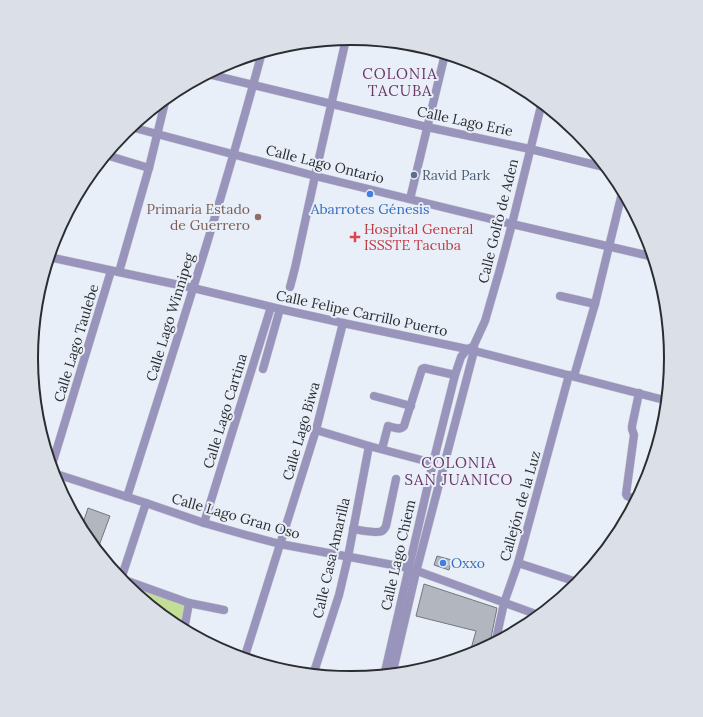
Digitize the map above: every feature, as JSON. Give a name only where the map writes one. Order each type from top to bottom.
[{"type":"street","points":[[290,287],[344,45]]},
{"type":"street","name":"Calle Lago Winnipeg","points":[[128,497],[234,154],[260,59]]},
{"type":"street","points":[[410,199],[444,59]]},
{"type":"street","name":"Calle Lago Erie","points":[[216,76],[427,127],[598,166]]},
{"type":"street","name":"Calle Lago Taulebe","points":[[54,457],[149,168],[164,108]]},
{"type":"street","name":"Calle Golfo de Aden","points":[[472,348],[485,321],[512,224],[540,109]]},
{"type":"street","name":"Calle Lago Ontario","points":[[139,129],[315,176],[512,224],[647,254]]},
{"type":"street","points":[[112,157],[149,168]]},
{"type":"street","name":"Callejón de la Luz","points":[[497,636],[504,603],[518,563],[572,376],[595,304],[621,198]]},
{"type":"street","name":"Calle Felipe Carrillo Puerto","points":[[55,258],[193,288],[343,323],[472,348],[662,400]]},
{"type":"street","points":[[560,296],[595,304]]},
{"type":"street","name":"Calle Lago Cartina","points":[[204,523],[271,307]]},
{"type":"street","points":[[263,369],[280,309]]},
{"type":"street","name":"Calle Lago Biwa","points":[[246,653],[316,430],[343,323]]},
{"type":"street","name":"Calle Lago Chiem","points":[[393,669],[432,463],[461,356],[472,348]]},
{"type":"street","name":"Calle Lago Chiem","points":[[386,670],[472,348]]},
{"type":"street","points":[[382,449],[388,426],[400,429],[404,426],[421,370],[424,368],[455,375]]},
{"type":"street","points":[[632,498],[626,494],[634,435],[632,426],[639,394]]},
{"type":"street","points":[[374,396],[411,406]]},
{"type":"street","points":[[316,430],[432,463]]},
{"type":"street","name":"Calle Casa Amarilla","points":[[315,669],[339,595],[348,557],[369,446]]},
{"type":"street","name":"Calle Lago Gran Oso","points":[[61,475],[204,523],[280,544],[412,570],[534,613]]},
{"type":"street","points":[[353,529],[378,532],[384,529],[386,526],[396,480]]},
{"type":"street","points":[[122,572],[146,503]]},
{"type":"street","points":[[518,563],[572,581]]},
{"type":"street","points":[[134,584],[189,603],[224,610]]},
{"type":"street","points":[[185,624],[189,603]]},
{"type":"green space","points":[[136,586],[187,603],[183,623],[161,607]]},
{"type":"building","points":[[88,508],[110,516],[99,544],[91,533],[84,521]]},
{"type":"building","name":"Oxxo","points":[[437,556],[452,560],[449,570],[434,565]]},
{"type":"building","points":[[424,584],[497,608],[491,640],[471,648],[476,631],[416,616]]},
{"type":"place","name":"Ravid Park","points":[[414,175]]},
{"type":"place","name":"Abarrotes Génesis","points":[[370,194]]},
{"type":"place","name":"Primaria Estado de Guerrero","points":[[258,217]]},
{"type":"place","name":"Hospital General ISSSTE Tacuba","points":[[355,237]]},
{"type":"place","name":"Oxxo","points":[[443,563]]},
{"type":"district","name":"COLONIA TACUBA","points":[[400,82]]},
{"type":"district","name":"COLONIA SAN JUANICO","points":[[459,472]]}]
